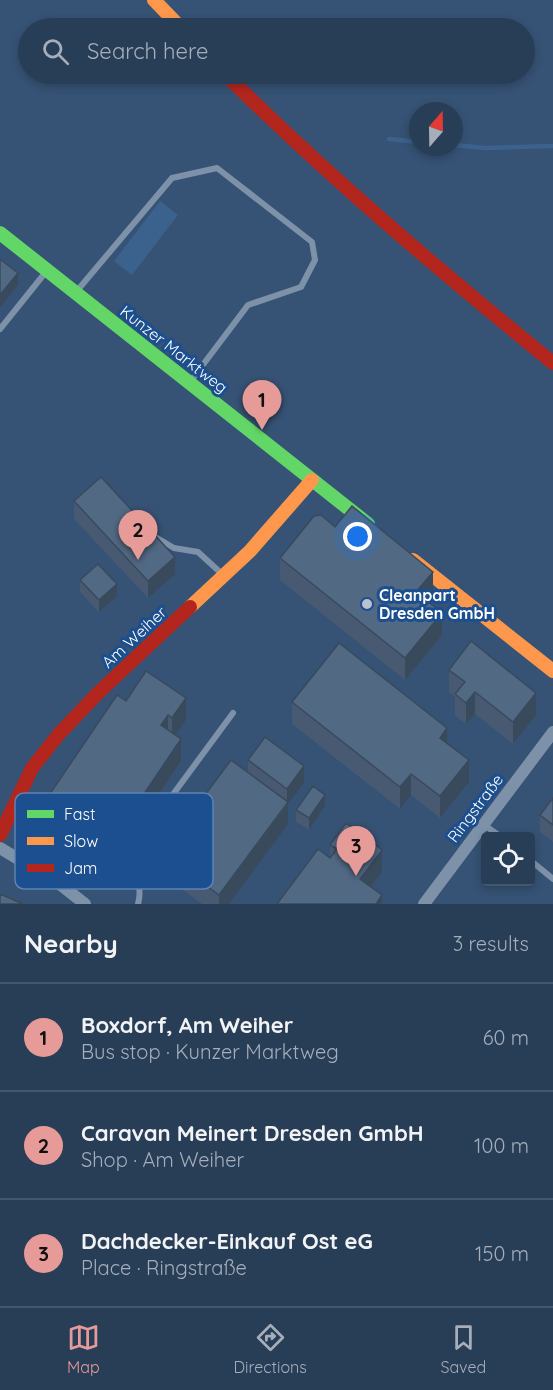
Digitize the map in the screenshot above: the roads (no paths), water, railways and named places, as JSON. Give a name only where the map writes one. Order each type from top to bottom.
[{"type":"street","points":[[154,0],[171,18]]},
{"type":"street","points":[[235,84],[377,218],[553,363]]},
{"type":"street","name":"Kunzer Marktweg","points":[[0,233],[377,531]]},
{"type":"street","name":"Am Weiher","points":[[20,793],[32,768],[59,734],[98,693],[250,551],[312,480]]},
{"type":"street","points":[[405,553],[553,670]]},
{"type":"street","name":"Ringstraße","points":[[425,903],[553,732]]},
{"type":"street","name":"Am Weiher","points":[[0,835],[15,804]]},
{"type":"street","points":[[0,848],[15,857]]},
{"type":"street","points":[[66,889],[85,904]]},
{"type":"lane","points":[[76,293],[172,178],[217,168],[312,242],[315,260],[301,287],[248,304],[190,383]]},
{"type":"lane","points":[[0,329],[47,270]]},
{"type":"lane","points":[[152,535],[174,548],[198,552],[224,576]]},
{"type":"lane","points":[[174,793],[233,713]]},
{"type":"lane","points":[[484,824],[494,832]]},
{"type":"lane","points":[[535,863],[553,879]]},
{"type":"lane","points":[[138,904],[140,889]]},
{"type":"water","points":[[160,201],[178,215],[132,275],[114,261]]},
{"type":"waterway","points":[[389,139],[409,141]]},
{"type":"waterway","points":[[463,146],[485,148],[553,146]]},
{"type":"place","name":"Boxdorf, Am Weiher","points":[[262,430]]},
{"type":"place","name":"Caravan Meinert Dresden GmbH","points":[[138,560]]},
{"type":"place","name":"Cleanpart Dresden GmbH","points":[[367,604]]},
{"type":"place","name":"Dachdecker-Einkauf Ost eG","points":[[356,876]]}]
